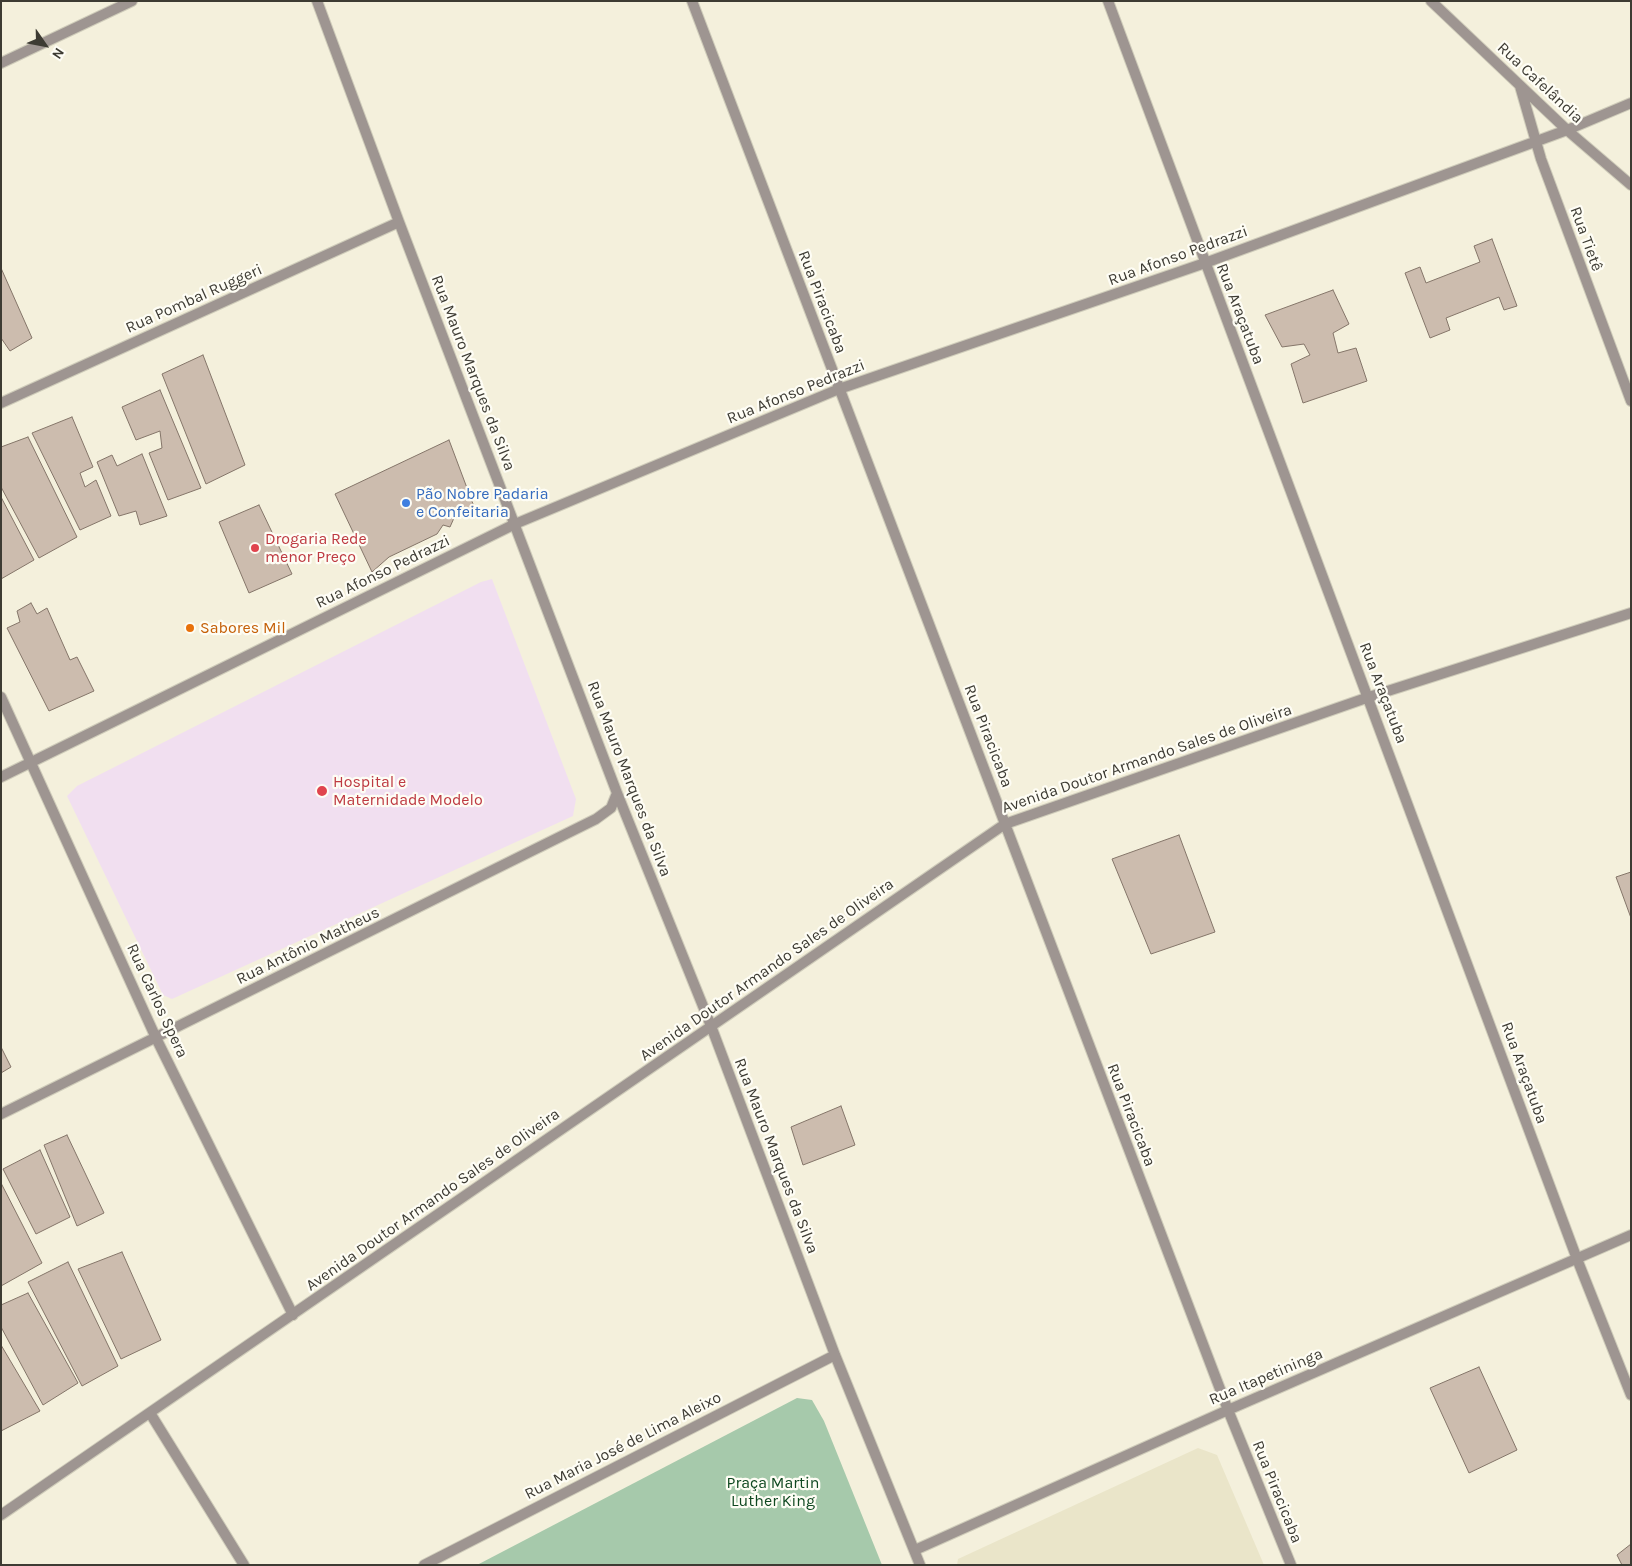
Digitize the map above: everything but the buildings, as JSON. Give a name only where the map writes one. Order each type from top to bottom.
[{"type":"street","points":[[1,63],[132,1]]},
{"type":"street","name":"Rua Mauro Marques da Silva","points":[[317,1],[399,222],[617,793],[711,1026],[836,1355],[920,1565]]},
{"type":"street","name":"Rua Piracicaba","points":[[692,1],[1228,1410],[1291,1565]]},
{"type":"street","name":"Rua Araçatuba","points":[[1108,1],[1577,1259],[1631,1395]]},
{"type":"street","name":"Rua Cafelândia","points":[[1431,1],[1567,130],[1631,185]]},
{"type":"street","name":"Rua Tietê","points":[[1520,86],[1535,141],[1631,402]]},
{"type":"street","name":"Rua Afonso Pedrazzi","points":[[1,777],[515,524],[839,390],[1205,263],[1567,130],[1631,103]]},
{"type":"street","name":"Rua Pombal Ruggeri","points":[[1,403],[399,222]]},
{"type":"street","name":"Avenida Doutor Armando Sales de Oliveira","points":[[1,1515],[1005,824],[1369,697],[1631,613]]},
{"type":"street","name":"Rua Carlos Spera","points":[[1,697],[156,1038],[293,1315]]},
{"type":"street","name":"Rua Antônio Matheus","points":[[1,1114],[596,819],[611,808],[617,793]]},
{"type":"street","name":"Rua Itapetininga","points":[[915,1550],[1228,1410],[1631,1235]]},
{"type":"street","name":"Rua Maria José de Lima Aleixo","points":[[424,1565],[836,1355]]},
{"type":"street","points":[[150,1413],[244,1565]]},
{"type":"shaded area","name":"Hospital e Maternidade Modelo","points":[[492,579],[576,799],[573,816],[172,999],[163,995],[67,796],[77,786],[481,582]]},
{"type":"shaded area","points":[[1198,1448],[1217,1455],[1264,1565],[957,1565],[958,1559]]},
{"type":"green space","name":"Praça Martin Luther King","points":[[797,1398],[812,1400],[824,1421],[882,1565],[477,1565]]},
{"type":"place","name":"Pão Nobre Padaria e Confeitaria","points":[[406,503]]},
{"type":"place","name":"Drogaria Rede menor Preço","points":[[255,548]]},
{"type":"place","name":"Sabores Mil","points":[[190,628]]},
{"type":"place","name":"Hospital e Maternidade Modelo","points":[[322,791]]}]
